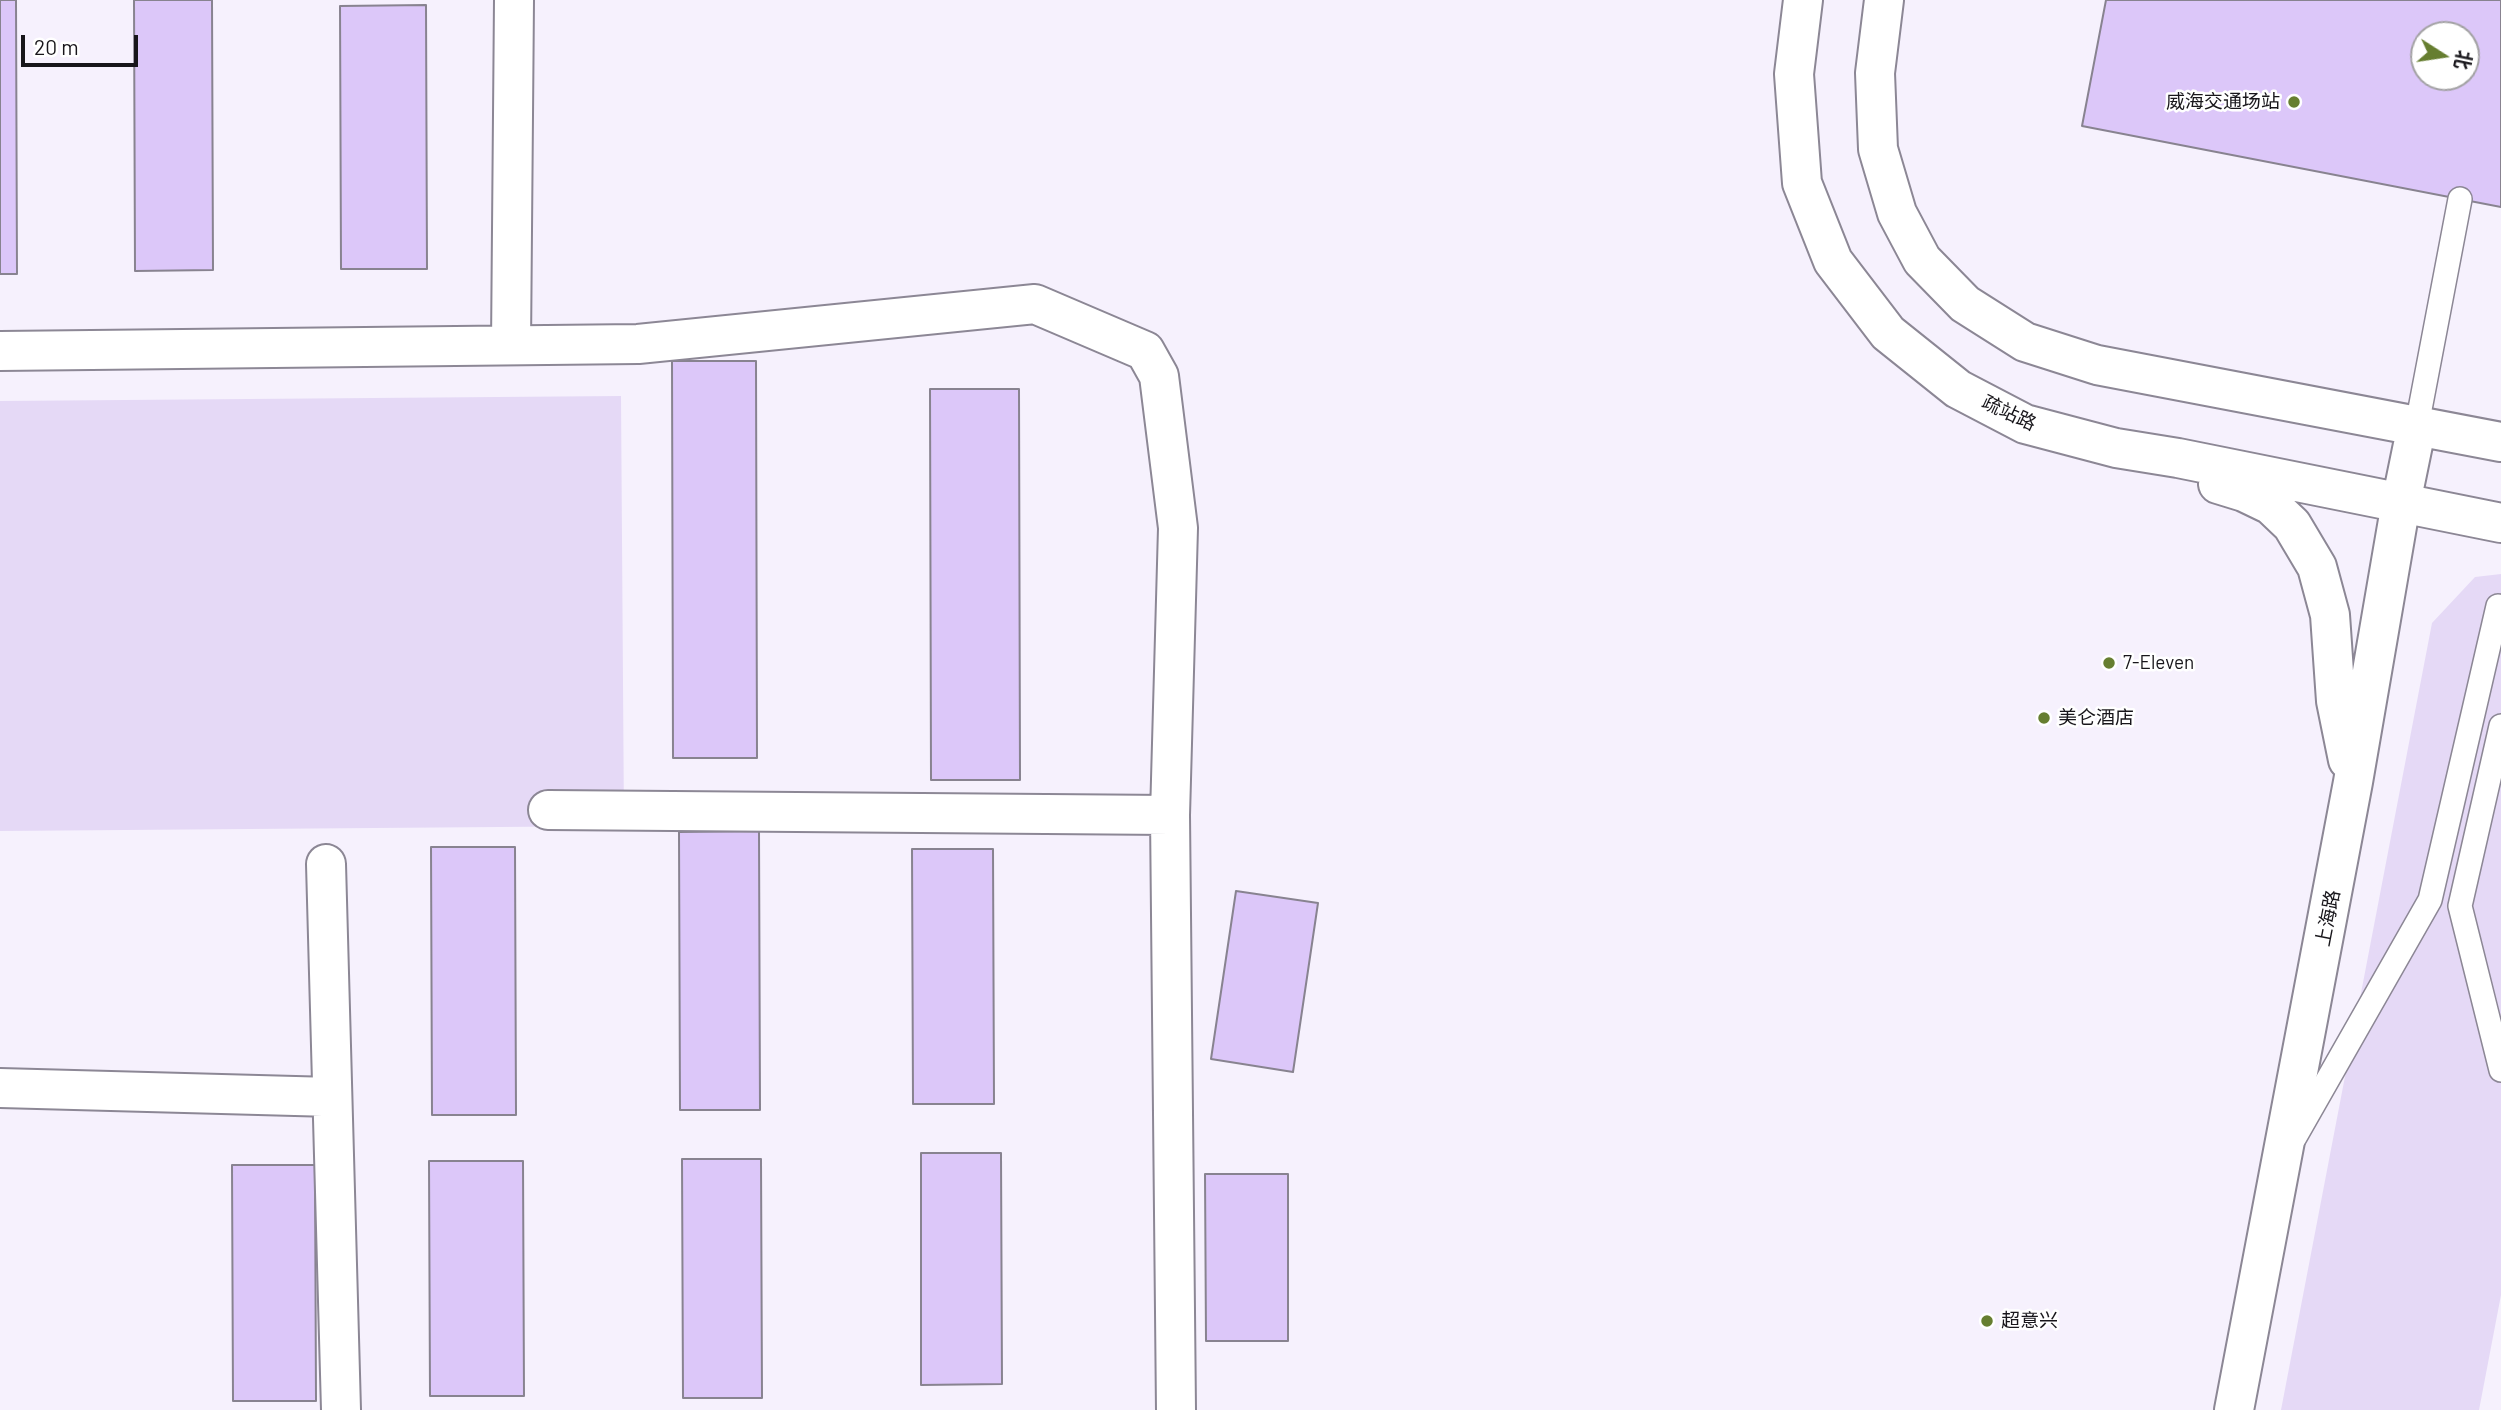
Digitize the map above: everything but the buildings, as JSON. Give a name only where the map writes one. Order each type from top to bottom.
[{"type":"street","points":[[511,345],[514,0]]},
{"type":"street","name":"疏站路","points":[[1803,0],[1794,74],[1802,183],[1833,261],[1888,333],[1958,389],[2025,424],[2116,448],[2501,523]]},
{"type":"street","points":[[1884,0],[1875,73],[1878,149],[1897,213],[1922,260],[1965,304],[2025,342],[2097,365],[2501,442]]},
{"type":"street","points":[[0,351],[638,344],[1035,304],[1144,351],[1159,376],[1178,528],[1170,815],[1176,1410]]},
{"type":"street","name":"上海路","points":[[2234,1410],[2353,782],[2400,503],[2417,425]]},
{"type":"street","points":[[2178,458],[2218,484],[2244,492],[2271,505],[2291,525],[2317,567],[2330,615],[2336,701],[2353,782]]},
{"type":"street","points":[[548,810],[1170,815]]},
{"type":"street","points":[[326,864],[341,1410]]},
{"type":"street","points":[[0,1088],[332,1097]]},
{"type":"lane","points":[[2417,425],[2460,199]]},
{"type":"lane","points":[[2282,1159],[2430,900],[2498,606]]},
{"type":"lane","points":[[2501,726],[2460,906],[2501,1070]]},
{"type":"shaded area","points":[[621,396],[624,826],[0,831],[0,401]]},
{"type":"shaded area","points":[[2501,574],[2501,1295],[2479,1410],[2281,1410],[2432,623],[2475,577]]},
{"type":"place","name":"威海交通场站","points":[[2294,102]]},
{"type":"place","name":"7-Eleven","points":[[2109,663]]},
{"type":"place","name":"美仑酒店","points":[[2044,718]]},
{"type":"place","name":"超意兴","points":[[1987,1321]]}]
